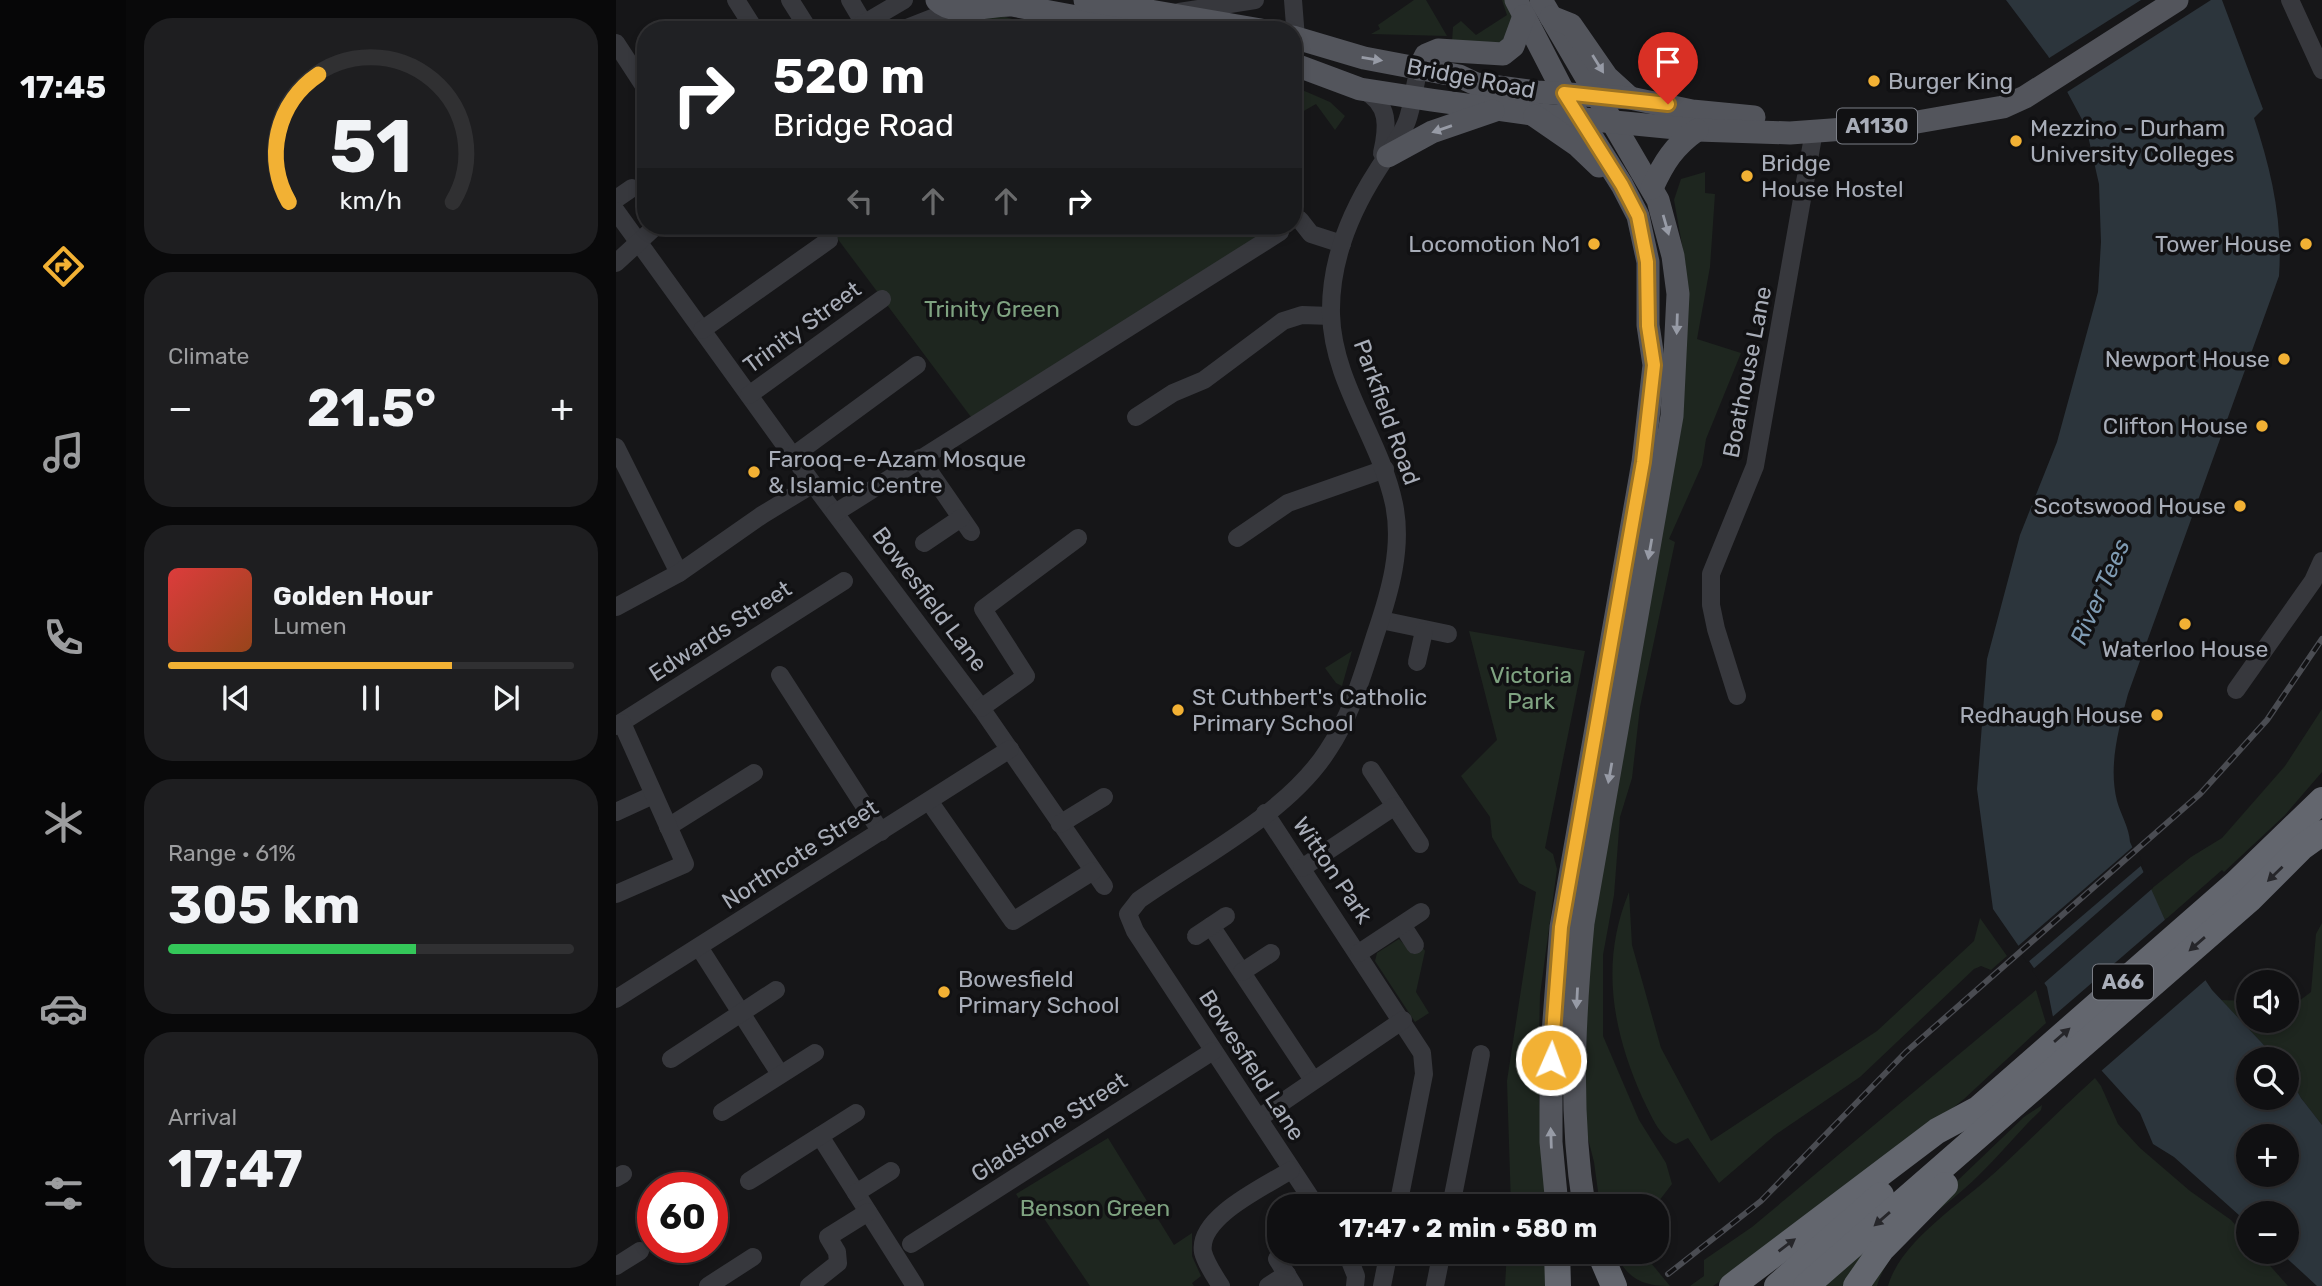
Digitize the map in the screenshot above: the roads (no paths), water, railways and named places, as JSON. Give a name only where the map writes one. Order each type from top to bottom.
[{"type":"highway","points":[[2242,887],[2249,860],[2322,786]]},
{"type":"highway","name":"A66","points":[[1806,1286],[2017,1087],[2242,887],[2322,800]]},
{"type":"highway","name":"A66","points":[[2242,887],[2312,840],[2322,827]]},
{"type":"highway","points":[[1856,1286],[1881,1250],[2006,1126],[2017,1087]]},
{"type":"highway","name":"A66","points":[[1732,1286],[1937,1131],[2017,1087]]},
{"type":"highway","name":"A66","points":[[1776,1286],[1978,1109]]},
{"type":"highway","points":[[1557,1264],[1558,1286]]},
{"type":"highway","points":[[1605,1264],[1614,1286]]},
{"type":"main road","points":[[1085,0],[1211,21]]},
{"type":"main road","name":"Bridge Road","points":[[1302,67],[1360,89],[1532,114],[1697,130],[1790,133],[1940,120],[2003,107],[2044,85],[2177,0]]},
{"type":"main road","points":[[958,4],[1012,5],[1098,21]]},
{"type":"main road","points":[[1419,69],[1426,55],[1437,50],[1503,54],[1513,46],[1520,8]]},
{"type":"main road","points":[[1520,8],[1564,93],[1622,185],[1638,216],[1647,262],[1648,326],[1654,365],[1643,462],[1561,927],[1551,1073],[1551,1142],[1556,1194]]},
{"type":"main road","points":[[1546,8],[1652,188],[1666,222],[1674,256],[1678,294],[1676,361],[1663,474],[1583,923],[1577,992],[1574,1125],[1583,1194]]},
{"type":"main road","points":[[1546,8],[1571,24],[1607,77],[1630,98]]},
{"type":"main road","name":"Bridge Road","points":[[1302,43],[1459,76],[1476,84],[1630,98],[1692,111],[1781,119],[1814,131]]},
{"type":"main road","points":[[1382,163],[1432,132],[1500,109]]},
{"type":"main road","points":[[1532,114],[1577,145],[1622,185]]},
{"type":"main road","points":[[1652,188],[1666,158],[1678,143],[1697,130]]},
{"type":"main road","points":[[1568,1264],[1572,1286]]},
{"type":"main road","points":[[1594,1264],[1599,1286]]},
{"type":"street","points":[[736,0],[749,21]]},
{"type":"street","points":[[790,0],[803,21]]},
{"type":"street","points":[[850,0],[856,21]]},
{"type":"street","points":[[867,21],[904,0]]},
{"type":"street","points":[[1166,13],[1255,0]]},
{"type":"street","name":"Bridge Road","points":[[1293,0],[1294,21]]},
{"type":"street","points":[[2290,0],[2322,70]]},
{"type":"street","points":[[921,21],[958,4]]},
{"type":"street","points":[[616,43],[637,75]]},
{"type":"street","name":"Parkfield Road","points":[[1128,914],[1139,900],[1265,813],[1314,769],[1337,736],[1352,705],[1381,620],[1392,579],[1397,543],[1394,506],[1385,469],[1345,380],[1337,354],[1331,316],[1332,292],[1342,244],[1357,204],[1407,119],[1419,69]]},
{"type":"street","points":[[1360,89],[1372,95],[1387,116],[1388,129],[1382,163]]},
{"type":"street","name":"Boathouse Lane","points":[[1737,696],[1713,617],[1711,574],[1755,466],[1814,131]]},
{"type":"street","points":[[616,199],[632,188]]},
{"type":"street","name":"Bowesfield Lane","points":[[616,211],[813,484],[981,708],[1104,886]]},
{"type":"street","points":[[1302,223],[1311,234],[1342,244]]},
{"type":"street","points":[[616,263],[646,235]]},
{"type":"street","points":[[835,513],[1275,235]]},
{"type":"street","points":[[702,330],[829,240]]},
{"type":"street","name":"Trinity Street","points":[[750,395],[882,299]]},
{"type":"street","points":[[1136,417],[1172,393],[1205,380],[1283,321],[1302,315],[1331,316]]},
{"type":"street","points":[[793,456],[917,365]]},
{"type":"street","points":[[616,447],[679,573]]},
{"type":"street","points":[[920,458],[966,525],[924,543]]},
{"type":"street","points":[[1237,538],[1288,503],[1385,469]]},
{"type":"street","points":[[616,607],[679,573],[762,515],[813,484]]},
{"type":"street","points":[[981,708],[1026,676],[983,609],[1078,538]]},
{"type":"street","points":[[2236,690],[2314,581],[2322,561]]},
{"type":"street","name":"Edwards Street","points":[[619,724],[844,581]]},
{"type":"street","points":[[1381,620],[1448,634]]},
{"type":"street","points":[[1417,662],[1424,631]]},
{"type":"street","points":[[780,675],[881,831]]},
{"type":"street","points":[[616,894],[685,864],[619,724]]},
{"type":"street","name":"Northcote Street","points":[[616,999],[1010,749]]},
{"type":"street","points":[[1371,770],[1420,844]]},
{"type":"street","points":[[668,827],[754,773]]},
{"type":"street","points":[[616,811],[653,795]]},
{"type":"street","points":[[1060,824],[1104,797]]},
{"type":"street","points":[[929,801],[1013,921],[1093,871]]},
{"type":"street","points":[[1302,868],[1395,806]]},
{"type":"street","name":"Witton Park","points":[[1265,813],[1403,1020],[1422,1053],[1424,1074],[1400,1194]]},
{"type":"street","name":"Witton Park","points":[[1359,953],[1421,912]]},
{"type":"street","name":"Bowesfield Lane","points":[[1128,914],[1135,931],[1308,1194]]},
{"type":"street","points":[[1226,916],[1203,931],[1241,972],[1313,1080]]},
{"type":"street","name":"Witton Park","points":[[1402,925],[1415,945]]},
{"type":"street","points":[[699,947],[780,1074]]},
{"type":"street","points":[[1241,972],[1270,953]]},
{"type":"street","points":[[671,1059],[776,990]]},
{"type":"street","points":[[1259,1118],[1403,1020]]},
{"type":"street","name":"Gladstone Street","points":[[911,1244],[1213,1051]]},
{"type":"street","points":[[722,1112],[815,1053]]},
{"type":"street","points":[[1453,1194],[1481,1054]]},
{"type":"street","points":[[749,1181],[856,1113]]},
{"type":"street","points":[[820,1136],[915,1286]]},
{"type":"street","points":[[1221,1286],[1203,1251],[1207,1230],[1222,1214],[1291,1170]]},
{"type":"street","points":[[856,1193],[891,1171]]},
{"type":"street","points":[[809,1286],[838,1263],[837,1252],[828,1237],[868,1212]]},
{"type":"street","points":[[616,1266],[637,1253]]},
{"type":"street","points":[[708,1286],[731,1280],[753,1257]]},
{"type":"street","points":[[1351,1264],[1356,1276],[1355,1286]]},
{"type":"street","points":[[1382,1286],[1386,1264]]},
{"type":"street","points":[[1435,1286],[1439,1264]]},
{"type":"street","points":[[1268,1286],[1286,1273]]},
{"type":"water","name":"River Tees","points":[[2006,0],[2222,0],[2263,109],[2254,118],[2274,196],[2279,235],[2279,276],[2128,694],[2114,760],[2115,787],[2130,842],[2165,920],[2212,990],[2236,1015],[2236,1033],[2253,1033],[2266,1047],[2236,1047],[2236,1110],[2299,1110],[2299,1094],[2322,1125],[2322,1286],[2317,1286],[2293,1264],[2299,1264],[2299,1201],[2236,1201],[2236,1212],[2174,1157],[2153,1144],[2140,1113],[2053,1017],[2047,987],[1993,909],[1977,789],[1987,659],[2020,535],[2057,442],[2098,292],[2101,242],[2099,184],[2086,127],[2048,56]]},
{"type":"railway","points":[[1668,1274],[1761,1201],[1906,1052],[2200,794],[2267,720],[2322,639]]},
{"type":"place","name":"Burger King","points":[[1874,81]]},
{"type":"place","name":"Mezzino - Durham University Colleges","points":[[2016,141]]},
{"type":"place","name":"Bridge House Hostel","points":[[1747,176]]},
{"type":"place","name":"Locomotion No1","points":[[1594,244]]},
{"type":"place","name":"Tower House","points":[[2306,244]]},
{"type":"place","name":"Newport House","points":[[2284,359]]},
{"type":"place","name":"Clifton House","points":[[2262,426]]},
{"type":"place","name":"Farooq-e-Azam Mosque & Islamic Centre","points":[[754,472]]},
{"type":"place","name":"Scotswood House","points":[[2240,506]]},
{"type":"place","name":"Waterloo House","points":[[2185,624]]},
{"type":"place","name":"St Cuthbert's Catholic Primary School","points":[[1178,710]]},
{"type":"place","name":"Redhaugh House","points":[[2157,715]]},
{"type":"place","name":"Bowesfield Primary School","points":[[944,992]]},
{"type":"park label","name":"Trinity Green","points":[[992,309]]},
{"type":"park label","name":"Victoria Park","points":[[1531,688]]},
{"type":"park label","name":"Benson Green","points":[[1095,1208]]}]
